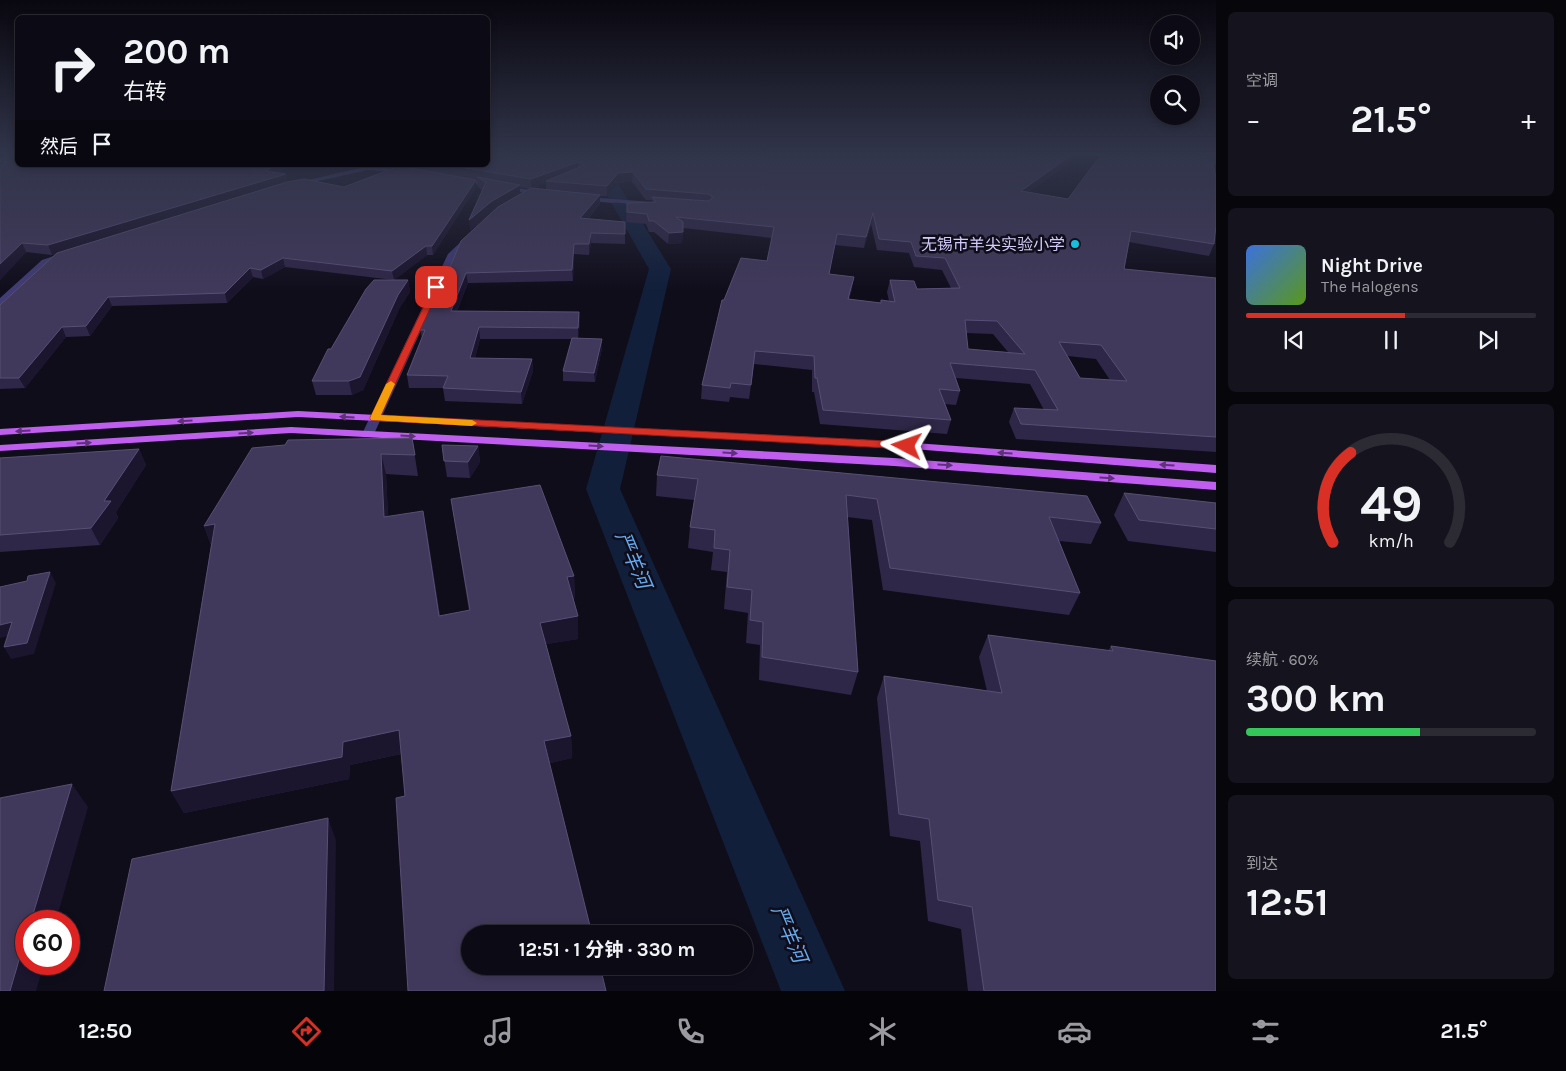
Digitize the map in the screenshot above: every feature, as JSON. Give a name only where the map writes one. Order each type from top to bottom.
[{"type":"main road","points":[[0,432],[298,414],[887,444],[1216,468]]},
{"type":"main road","points":[[0,448],[290,430],[894,462],[1216,486]]},
{"type":"street","points":[[517,202],[521,199]]},
{"type":"street","points":[[593,199],[659,204]]},
{"type":"street","points":[[368,434],[452,254],[474,234]]},
{"type":"street","points":[[0,303],[44,262],[72,253]]},
{"type":"building","points":[[0,199],[201,199],[48,245],[22,243],[0,264]]},
{"type":"building","points":[[231,199],[463,199],[432,246],[426,246],[392,271],[283,258],[261,270],[250,268],[225,293],[108,297],[86,326],[62,327],[19,378],[0,378],[0,305],[57,253]]},
{"type":"building","points":[[478,199],[495,199],[492,201],[469,220]]},
{"type":"building","points":[[511,199],[596,199],[580,218],[625,222],[625,234],[591,233],[589,244],[574,244],[572,270],[466,273],[451,311],[579,312],[578,328],[479,327],[470,358],[532,359],[521,392],[443,388],[448,376],[407,375],[425,330],[420,330],[438,289],[442,286],[461,241],[498,207]]},
{"type":"building","points":[[654,199],[708,201],[712,199],[1216,199],[1214,244],[1131,231],[1124,269],[1216,278],[1216,437],[1021,424],[1014,408],[1058,410],[1035,370],[950,363],[960,391],[939,389],[951,420],[823,410],[817,378],[815,378],[814,356],[755,351],[751,385],[731,383],[730,388],[702,385],[722,300],[724,300],[741,258],[767,261],[774,227],[676,217],[683,222],[683,232],[669,233],[654,221],[649,221],[647,214],[627,212],[627,203],[656,202]],"holes":[[[873,213],[879,239],[911,242],[916,256],[945,258],[960,288],[917,289],[914,281],[890,280],[895,302],[881,300],[881,303],[848,299],[854,277],[829,274],[837,234],[866,237]],[[965,320],[997,321],[1025,354],[968,349]],[[1059,342],[1101,345],[1127,381],[1080,378]]]},
{"type":"building","points":[[374,280],[408,280],[398,295],[360,377],[349,381],[312,381],[328,349],[331,349],[366,289]]},
{"type":"building","points":[[572,338],[602,339],[594,373],[563,371]]},
{"type":"building","points":[[412,438],[415,455],[381,454],[384,517],[423,511],[439,616],[470,610],[451,499],[540,485],[574,576],[567,577],[578,616],[540,623],[571,736],[544,741],[590,925],[461,925],[461,975],[602,975],[606,991],[408,991],[396,798],[405,796],[399,730],[343,742],[342,757],[171,791],[215,524],[204,526],[252,448],[285,445],[288,440]]},
{"type":"building","points":[[442,445],[478,446],[468,462],[444,461]]},
{"type":"building","points":[[139,449],[104,501],[111,501],[91,528],[0,535],[0,458]]},
{"type":"building","points":[[661,456],[1087,496],[1101,523],[1049,517],[1080,593],[890,568],[877,499],[846,495],[858,672],[762,657],[763,622],[750,620],[752,590],[727,587],[730,550],[714,548],[715,530],[690,527],[698,479],[657,475]]},
{"type":"building","points":[[1124,493],[1216,503],[1216,529],[1139,520]]},
{"type":"building","points":[[50,572],[27,643],[4,647],[12,622],[0,625],[0,587],[27,581],[28,576]]},
{"type":"building","points":[[988,635],[1113,651],[1111,646],[1216,661],[1216,991],[984,991],[972,907],[938,900],[929,819],[899,814],[884,676],[1002,693]]},
{"type":"building","points":[[72,784],[34,910],[15,910],[15,974],[10,991],[0,991],[0,798]]},
{"type":"building","points":[[328,818],[324,991],[104,991],[132,859]]},
{"type":"waterway","name":"严羊河","points":[[619,199],[660,269],[603,489],[813,991]]},
{"type":"slow traffic","points":[[391,384],[374,418],[472,423]]},
{"type":"place","name":"无锡市羊尖实验小学","points":[[1075,244]]},
{"type":"route","points":[[436,287],[374,418],[907,446]]}]
